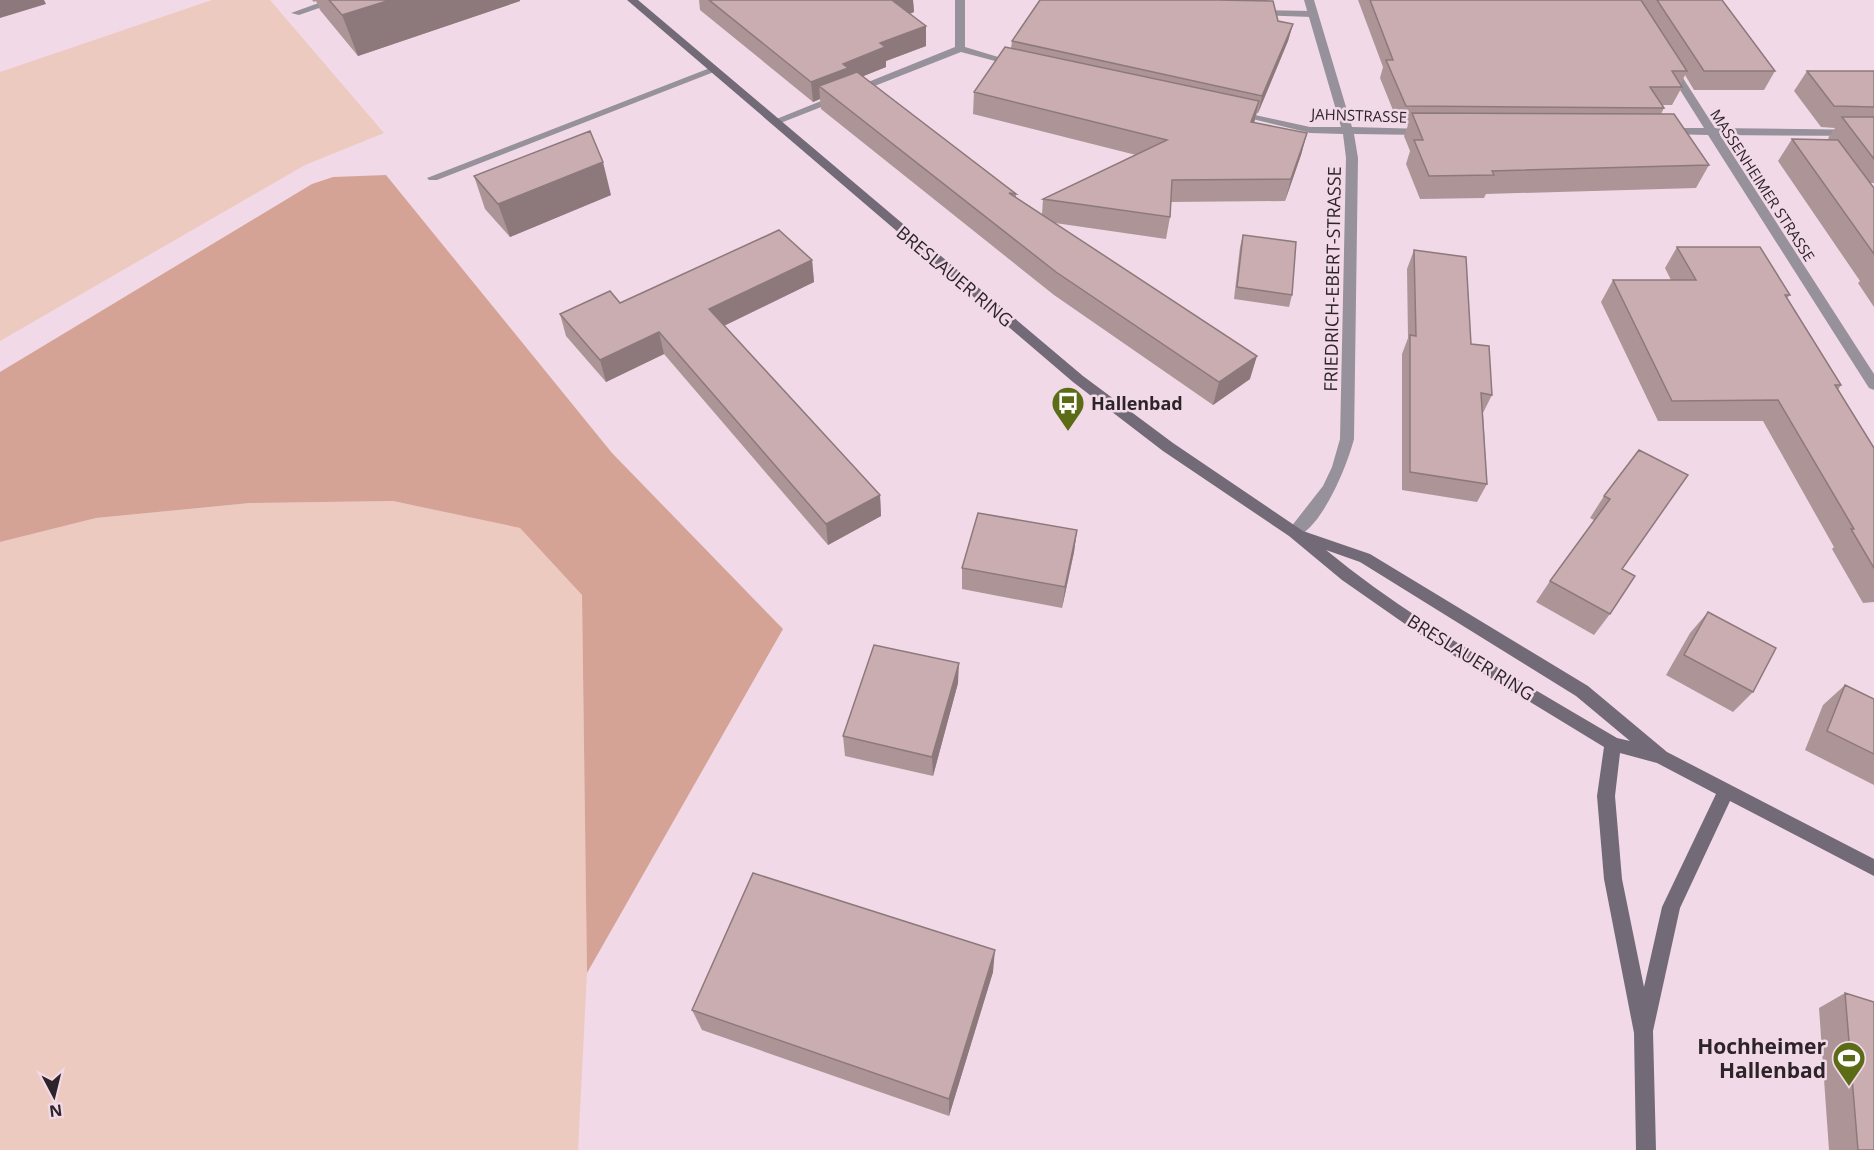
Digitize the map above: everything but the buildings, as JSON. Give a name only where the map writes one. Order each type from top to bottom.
[{"type":"main road","name":"BRESLAUER RING","points":[[632,0],[1078,379],[1168,447],[1294,532],[1347,576],[1433,635],[1613,744],[1661,757]]},
{"type":"main road","name":"BRESLAUER RING","points":[[1294,532],[1365,558],[1582,691],[1661,757],[1874,868]]},
{"type":"main road","points":[[1613,744],[1606,796],[1613,879],[1644,1033],[1646,1150]]},
{"type":"main road","points":[[1644,1033],[1671,907],[1726,791]]},
{"type":"street","points":[[296,13],[337,0]]},
{"type":"street","points":[[960,0],[960,49]]},
{"type":"street","name":"FRIEDRICH-EBERT-STRASSE","points":[[1294,532],[1325,498],[1340,469],[1347,439],[1352,158],[1348,132],[1309,0]]},
{"type":"street","points":[[1248,13],[1312,15]]},
{"type":"street","points":[[774,122],[960,49],[1023,67]]},
{"type":"street","name":"MASSENHEIMER STRASSE","points":[[1660,51],[1874,385]]},
{"type":"street","points":[[433,178],[714,70]]},
{"type":"street","name":"JAHNSTRASSE","points":[[1230,112],[1310,130],[1441,132]]},
{"type":"street","points":[[1652,131],[1874,133]]},
{"type":"shaded area","points":[[212,0],[270,0],[384,133],[305,165],[0,341],[0,72]]},
{"type":"shaded area","points":[[386,175],[612,453],[783,629],[587,973],[582,595],[520,528],[393,501],[250,503],[96,518],[0,542],[0,372],[312,184],[333,177]]},
{"type":"shaded area","points":[[393,501],[520,528],[582,595],[587,973],[578,1150],[0,1150],[0,542],[96,518],[250,503]]},
{"type":"place","name":"Hallenbad","points":[[1068,432]]},
{"type":"place","name":"Hochheimer Hallenbad","points":[[1849,1087]]}]
